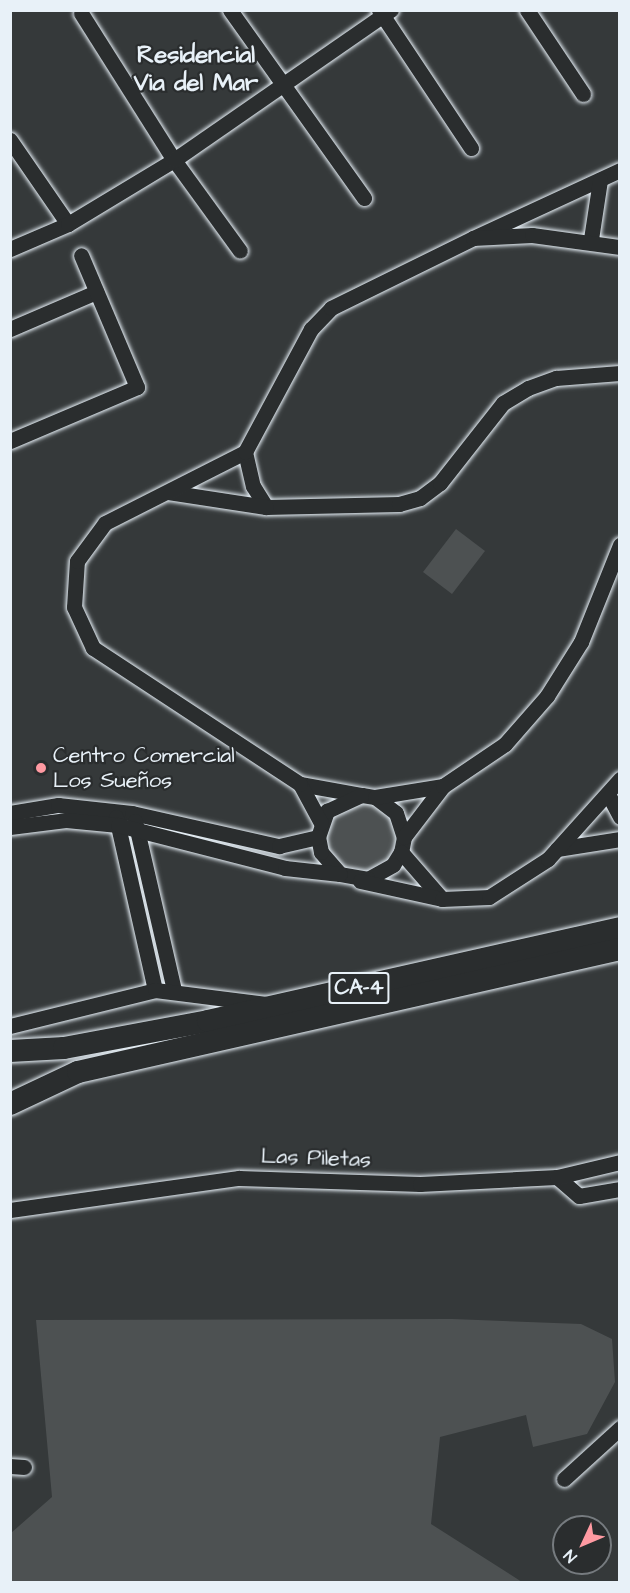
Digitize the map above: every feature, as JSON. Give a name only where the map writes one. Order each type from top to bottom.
[{"type":"highway","name":"CA-4","points":[[10,1051],[64,1048],[277,1007],[620,928]]},
{"type":"highway","name":"CA-4","points":[[10,1104],[78,1072],[620,948]]},
{"type":"street","points":[[230,10],[364,198]]},
{"type":"street","points":[[526,10],[584,94]]},
{"type":"street","points":[[10,249],[68,224],[174,160],[384,12],[471,148]]},
{"type":"street","points":[[81,13],[174,160],[240,252]]},
{"type":"street","points":[[10,140],[68,224]]},
{"type":"street","points":[[442,899],[402,845],[396,813],[368,796],[300,784],[109,663],[80,630],[74,584],[89,539],[105,523],[245,452],[311,329],[332,308],[473,238],[620,170]]},
{"type":"street","points":[[591,239],[600,180]]},
{"type":"street","points":[[473,238],[591,239],[620,247]]},
{"type":"street","points":[[10,441],[137,387],[81,255]]},
{"type":"street","points":[[10,329],[96,292]]},
{"type":"street","points":[[168,492],[267,507],[319,509],[420,498],[457,466],[502,403],[556,378],[620,373]]},
{"type":"street","points":[[245,452],[253,486],[267,507]]},
{"type":"street","points":[[300,784],[320,830],[321,852],[346,876],[382,874],[443,786],[505,744],[547,696],[582,642],[620,545]]},
{"type":"street","points":[[134,820],[285,868],[346,876],[442,899],[498,893],[557,849],[620,779]]},
{"type":"street","points":[[10,813],[58,805],[117,818],[279,846],[320,830],[337,802],[443,786]]},
{"type":"street","points":[[608,794],[620,817]]},
{"type":"street","points":[[10,827],[66,820],[117,818]]},
{"type":"street","points":[[117,818],[155,990]]},
{"type":"street","points":[[134,820],[174,990]]},
{"type":"street","points":[[557,849],[620,839]]},
{"type":"street","points":[[10,1026],[155,990],[174,990],[277,1007]]},
{"type":"street","name":"Las Piletas","points":[[10,1210],[239,1178],[420,1184],[558,1177],[620,1162]]},
{"type":"street","points":[[558,1177],[579,1197],[620,1189]]},
{"type":"street","points":[[564,1479],[620,1428]]},
{"type":"shaded area","points":[[456,529],[485,551],[452,594],[423,572]]},
{"type":"shaded area","points":[[361,802],[374,805],[386,812],[393,824],[396,837],[393,850],[386,862],[374,869],[361,872],[348,869],[336,862],[329,850],[326,837],[329,824],[336,812],[348,805]]},
{"type":"shaded area","points":[[452,1319],[581,1324],[612,1339],[615,1382],[587,1434],[533,1447],[526,1415],[440,1437],[431,1524],[522,1582],[11,1582],[11,1533],[52,1497],[36,1320]]},
{"type":"place","name":"Centro Comercial Los Sueños","points":[[41,768]]},
{"type":"district","name":"Residencial Via del Mar","points":[[196,70]]}]
